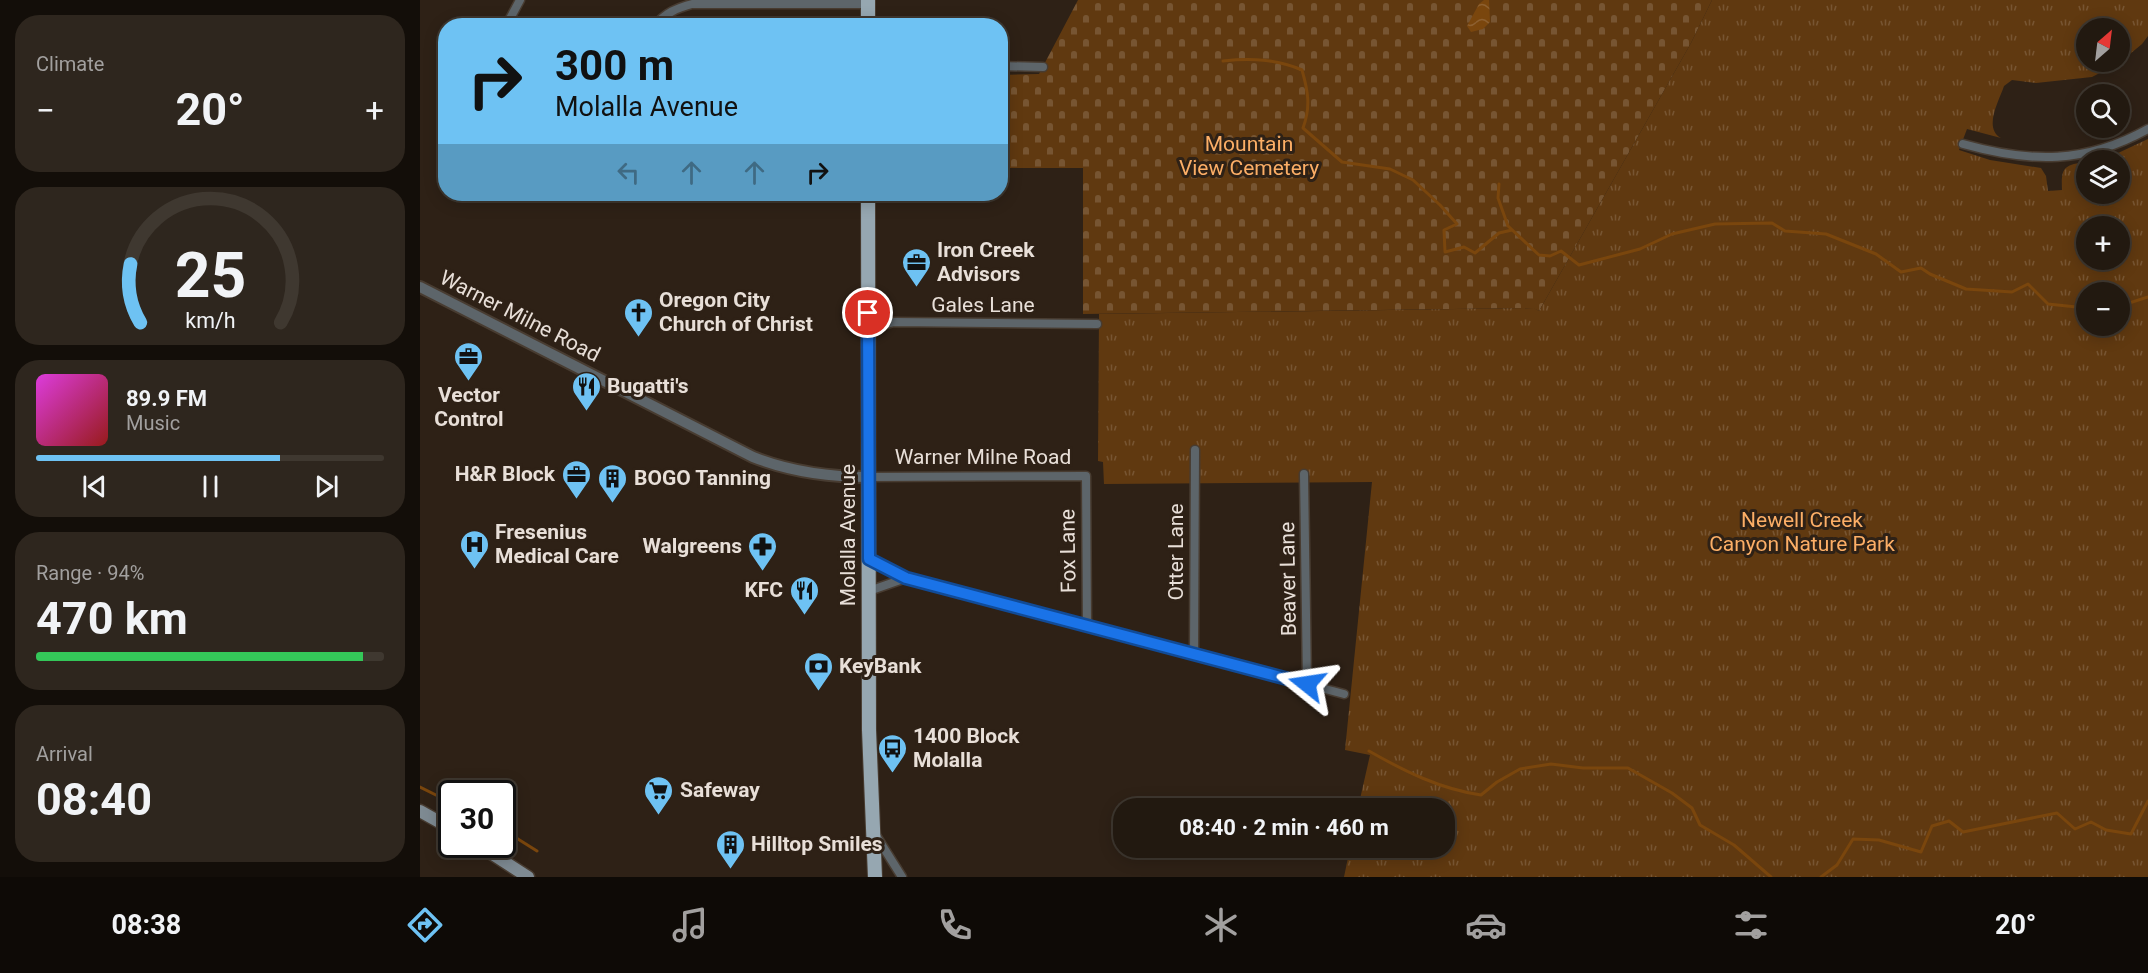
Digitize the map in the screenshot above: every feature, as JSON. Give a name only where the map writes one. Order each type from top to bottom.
[{"type":"main road","points":[[868,2],[868,18]]},
{"type":"main road","name":"Molalla Avenue","points":[[868,201],[870,730],[875,877]]},
{"type":"main road","points":[[420,811],[438,822]]},
{"type":"main road","points":[[499,858],[528,877]]},
{"type":"street","points":[[510,18],[520,0]]},
{"type":"street","points":[[660,18],[671,11],[692,4],[868,2]]},
{"type":"street","points":[[1008,66],[1043,67]]},
{"type":"street","points":[[1963,144],[1995,153],[2042,158],[2068,157],[2128,139],[2148,129]]},
{"type":"street","name":"Warner Milne Road","points":[[420,287],[753,457],[806,473],[869,477],[1086,476]]},
{"type":"street","name":"Gales Lane","points":[[868,325],[894,322],[1097,324]]},
{"type":"street","name":"Otter Lane","points":[[1194,654],[1195,450]]},
{"type":"street","name":"Beaver Lane","points":[[1305,474],[1307,684]]},
{"type":"street","name":"Fox Lane","points":[[1086,476],[1087,626]]},
{"type":"street","points":[[869,559],[906,578],[1344,694]]},
{"type":"street","points":[[869,591],[906,578]]},
{"type":"street","points":[[873,831],[902,877]]},
{"type":"green space","name":"Mountain View Cemetery","points":[[1078,0],[1712,0],[1691,43],[1539,311],[1533,308],[1083,314],[1083,168],[1008,168],[1008,75],[1039,74]]},
{"type":"green space","name":"Newell Creek Canyon Nature Park","points":[[1712,0],[2148,0],[2148,36],[2130,54],[2130,18],[2076,18],[2076,72],[2102,72],[2092,77],[2036,83],[2012,80],[2004,86],[1994,114],[1993,128],[2001,138],[1967,129],[1959,150],[1990,160],[2041,168],[2046,176],[2048,191],[2062,190],[2062,176],[2065,168],[2076,164],[2076,204],[2130,204],[2130,150],[2125,150],[2148,139],[2148,877],[1344,877],[1348,858],[1455,858],[1455,798],[1360,798],[1370,755],[1345,750],[1372,482],[1104,484],[1103,462],[1098,461],[1099,314],[1534,308],[1539,311],[1691,43]]},
{"type":"water","points":[[1484,0],[1489,0],[1490,22],[1483,29],[1471,32],[1467,26],[1479,4]]},
{"type":"waterway","points":[[1223,61],[1263,60],[1302,70],[1308,99],[1303,128],[1342,162],[1390,169],[1413,180],[1457,224],[1444,230],[1445,252],[1464,247],[1475,253],[1499,233],[1512,230]]},
{"type":"waterway","points":[[1499,184],[1498,198],[1508,226],[1539,255],[1550,256],[1561,251],[1579,265],[1640,249],[1672,234],[1715,224],[1772,223],[1785,231],[1826,234],[1876,254],[1901,272],[1921,268],[1966,289],[2012,292],[2028,284],[2048,304],[2076,307]]},
{"type":"waterway","points":[[2130,303],[2148,297]]},
{"type":"waterway","points":[[1369,751],[1423,778],[1481,795],[1497,782],[1520,769],[1551,764],[1583,768],[1628,768],[1672,793],[1692,808],[1700,825],[1734,845],[1771,877]]},
{"type":"waterway","points":[[420,787],[438,796]]},
{"type":"waterway","points":[[1821,877],[1837,865],[1853,839],[1879,840],[1921,852],[1932,826],[1949,821],[1963,832],[2057,813],[2075,829],[2091,822],[2106,830],[2131,834],[2148,801]]},
{"type":"waterway","points":[[516,838],[537,851]]},
{"type":"place","name":"Iron Creek Advisors","points":[[916,288]]},
{"type":"place","name":"Oregon City Church of Christ","points":[[638,338]]},
{"type":"place","name":"Vector Control","points":[[469,382]]},
{"type":"place","name":"Bugatti's","points":[[586,412]]},
{"type":"place","name":"H&R Block","points":[[576,500]]},
{"type":"place","name":"BOGO Tanning","points":[[613,504]]},
{"type":"place","name":"Fresenius Medical Care","points":[[474,570]]},
{"type":"place","name":"Walgreens","points":[[763,572]]},
{"type":"place","name":"KFC","points":[[804,616]]},
{"type":"place","name":"KeyBank","points":[[818,692]]},
{"type":"place","name":"1400 Block Molalla","points":[[892,774]]},
{"type":"place","name":"Safeway","points":[[659,816]]},
{"type":"place","name":"Hilltop Smiles","points":[[730,870]]},
{"type":"route","points":[[868,313],[869,559],[906,578],[1307,684]]}]
